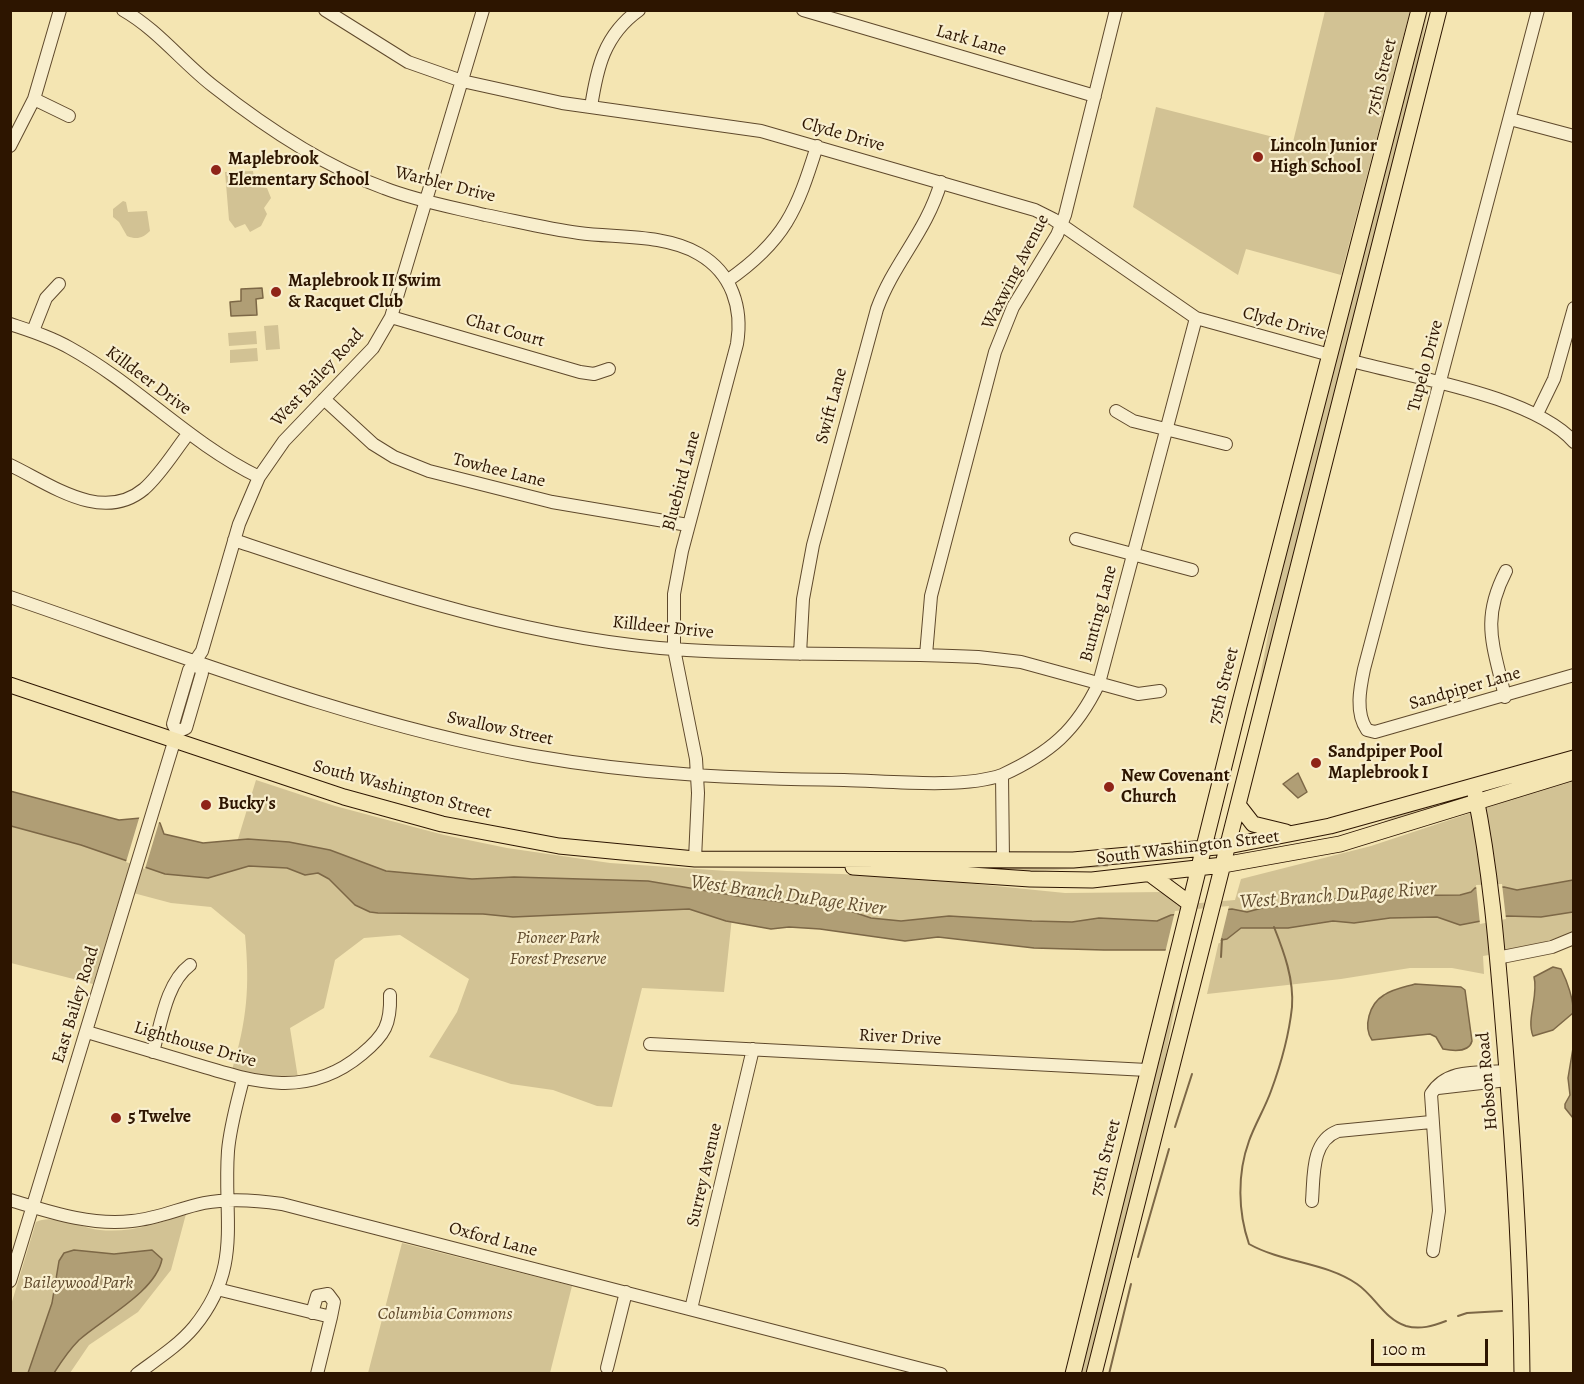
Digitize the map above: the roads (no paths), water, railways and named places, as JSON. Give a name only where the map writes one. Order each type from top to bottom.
[{"type":"main road","name":"75th Street","points":[[1073,1374],[1203,847],[1419,10]]},
{"type":"main road","points":[[1094,1374],[1439,10]]},
{"type":"main road","name":"South Washington Street","points":[[10,686],[176,736],[344,797],[442,824],[559,846],[695,859],[797,861],[1108,858],[1228,846],[1574,772]]},
{"type":"main road","name":"South Washington Street","points":[[797,861],[874,870],[1061,880],[1108,880],[1223,865],[1340,844],[1574,758]]},
{"type":"main road","name":"Hobson Road","points":[[1476,794],[1490,887],[1519,1225],[1521,1374]]},
{"type":"main road","points":[[1239,806],[1253,824],[1292,834]]},
{"type":"main road","points":[[1150,874],[1189,903]]},
{"type":"street","points":[[10,146],[34,99],[60,10]]},
{"type":"street","name":"Warbler Drive","points":[[123,10],[157,34],[214,86],[315,155],[375,185],[427,201],[549,228],[679,245],[706,259],[728,281]]},
{"type":"street","name":"Clyde Drive","points":[[325,10],[408,62],[462,81],[591,107],[728,124],[817,146],[1035,210],[1061,225],[1196,318],[1330,355]]},
{"type":"street","name":"West Bailey Road","points":[[176,736],[173,724],[189,669],[197,661],[234,540],[258,477],[284,441],[373,348],[392,317],[483,10]]},
{"type":"street","points":[[591,107],[598,66],[605,48],[620,26],[639,10]]},
{"type":"street","name":"Lark Lane","points":[[803,10],[1095,96]]},
{"type":"street","name":"Waxwing Avenue","points":[[926,655],[931,596],[995,352],[1013,307],[1061,225],[1116,10]]},
{"type":"street","name":"Tupelo Drive","points":[[1367,730],[1359,702],[1364,669],[1538,10]]},
{"type":"street","points":[[34,99],[69,116]]},
{"type":"street","points":[[1510,119],[1574,136]]},
{"type":"street","points":[[728,281],[761,255],[783,230],[798,203],[817,146]]},
{"type":"street","name":"Swift Lane","points":[[800,654],[803,599],[813,545],[874,317],[888,282],[927,220],[941,182]]},
{"type":"street","name":"Bluebird Lane","points":[[695,859],[697,776],[674,649],[674,594],[688,525],[739,334],[738,311],[728,281]]},
{"type":"street","points":[[33,331],[46,298],[59,284]]},
{"type":"street","points":[[1537,414],[1554,379],[1574,308]]},
{"type":"street","name":"Chat Court","points":[[392,317],[580,372],[594,374],[609,369]]},
{"type":"street","name":"Bunting Lane","points":[[1002,775],[1043,754],[1064,737],[1083,712],[1099,683],[1196,318]]},
{"type":"street","name":"Killdeer Drive","points":[[10,324],[57,341],[90,360],[188,434],[258,477]]},
{"type":"street","points":[[1352,361],[1507,402],[1537,414],[1555,425],[1574,442]]},
{"type":"street","name":"Towhee Lane","points":[[324,399],[373,444],[394,457],[429,471],[552,502],[688,525]]},
{"type":"street","points":[[1116,411],[1133,421],[1226,444]]},
{"type":"street","points":[[10,465],[83,501],[119,502],[135,495],[153,481],[188,434]]},
{"type":"street","name":"Bunting Lane","points":[[1076,539],[1192,570]]},
{"type":"street","name":"Killdeer Drive","points":[[234,540],[470,613],[559,632],[674,649],[800,654],[926,655],[1012,661],[1099,683]]},
{"type":"street","points":[[1504,697],[1490,623],[1495,593],[1506,571]]},
{"type":"street","name":"Swallow Street","points":[[10,597],[197,661],[385,721],[471,743],[588,765],[697,776],[950,782],[1002,775]]},
{"type":"street","name":"Sandpiper Lane","points":[[1367,730],[1375,732],[1504,697],[1574,675]]},
{"type":"street","name":"Bunting Lane","points":[[1099,683],[1138,694],[1160,691]]},
{"type":"street","name":"East Bailey Road","points":[[10,1281],[176,736]]},
{"type":"street","points":[[1002,775],[1003,860]]},
{"type":"street","points":[[1497,958],[1552,947],[1574,938]]},
{"type":"street","points":[[153,1052],[174,984],[190,965]]},
{"type":"street","name":"Lighthouse Drive","points":[[87,1032],[243,1079],[273,1084],[295,1083],[318,1078],[349,1064],[370,1047],[387,1026],[391,1014],[390,995]]},
{"type":"street","name":"River Drive","points":[[650,1044],[1147,1070]]},
{"type":"street","name":"Surrey Avenue","points":[[691,1309],[753,1049]]},
{"type":"street","points":[[1433,1251],[1439,1211],[1430,1100],[1434,1090],[1450,1076],[1507,1075]]},
{"type":"street","points":[[137,1374],[153,1369],[193,1328],[217,1289],[229,1247],[230,1132],[243,1079]]},
{"type":"street","points":[[1312,1201],[1317,1153],[1321,1142],[1329,1134],[1338,1131],[1431,1122]]},
{"type":"street","name":"Oxford Lane","points":[[10,1200],[71,1217],[120,1222],[151,1218],[205,1203],[228,1200],[255,1200],[282,1204],[940,1374]]},
{"type":"street","points":[[217,1289],[331,1317]]},
{"type":"street","points":[[607,1368],[626,1292]]},
{"type":"street","points":[[312,1313],[317,1296],[328,1294],[334,1302],[317,1374]]},
{"type":"waterway","points":[[1274,927],[1290,976],[1292,1007],[1287,1039],[1278,1070],[1269,1097],[1249,1141],[1242,1167],[1241,1206],[1249,1244],[1345,1277],[1363,1289],[1398,1323],[1416,1328],[1446,1321]]},
{"type":"waterway","points":[[1221,957],[1222,939]]},
{"type":"waterway","points":[[1175,1127],[1192,1074]]},
{"type":"waterway","points":[[1138,1257],[1169,1149]]},
{"type":"waterway","points":[[1109,1374],[1131,1284]]},
{"type":"waterway","points":[[1458,1316],[1467,1313],[1502,1311]]},
{"type":"place","name":"Lincoln Junior High School","points":[[1258,157]]},
{"type":"place","name":"Maplebrook Elementary School","points":[[216,170]]},
{"type":"place","name":"Maplebrook II Swim & Racquet Club","points":[[276,292]]},
{"type":"place","name":"Sandpiper Pool Maplebrook I","points":[[1316,763]]},
{"type":"place","name":"New Covenant Church","points":[[1109,787]]},
{"type":"place","name":"Bucky's","points":[[206,805]]},
{"type":"place","name":"5 Twelve","points":[[116,1118]]},
{"type":"water label","name":"West Branch DuPage River","points":[[788,896]]},
{"type":"water label","name":"West Branch DuPage River","points":[[1338,896]]},
{"type":"park label","name":"Pioneer Park Forest Preserve","points":[[558,949]]},
{"type":"park label","name":"Baileywood Park","points":[[78,1284]]},
{"type":"park label","name":"Columbia Commons","points":[[445,1315]]}]
